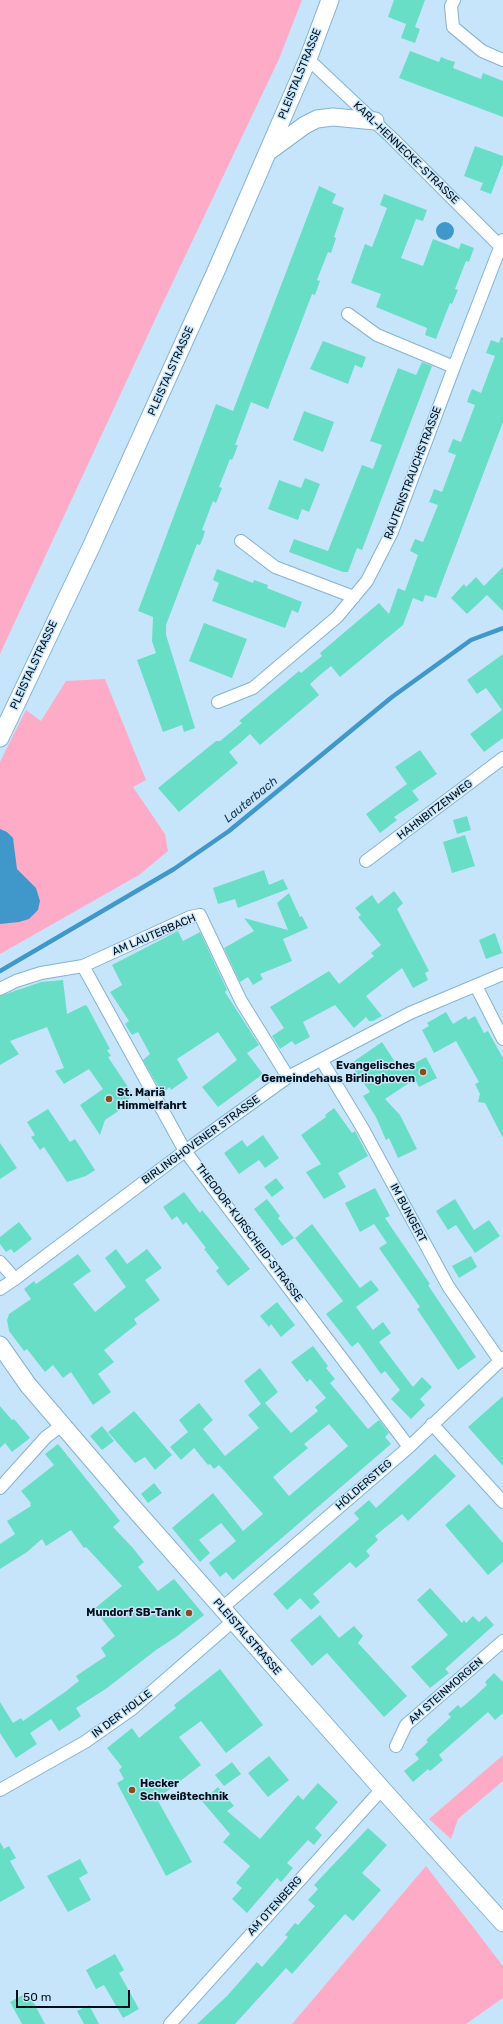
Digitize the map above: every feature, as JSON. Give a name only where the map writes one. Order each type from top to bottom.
[{"type":"main road","name":"PLEISTALSTRASSE","points":[[0,738],[108,510],[216,271],[308,59],[330,0]]},
{"type":"main road","points":[[266,154],[305,125],[317,119],[333,117],[375,121]]},
{"type":"main road","name":"PLEISTALSTRASSE","points":[[0,1345],[28,1385],[62,1425],[233,1621],[503,1923]]},
{"type":"street","points":[[454,0],[451,6],[453,27],[482,51],[503,60]]},
{"type":"street","name":"KARL-HENNECKE-STRASSE","points":[[308,59],[375,121],[502,244]]},
{"type":"street","name":"RAUTENSTRAUCHSTRASSE","points":[[218,702],[253,688],[337,617],[367,581],[392,532],[502,244]]},
{"type":"street","points":[[348,314],[377,335],[454,367]]},
{"type":"street","points":[[241,541],[275,567],[354,597]]},
{"type":"street","name":"HAHNBITZENWEG","points":[[366,861],[503,758]]},
{"type":"street","name":"AM LAUTERBACH","points":[[0,988],[41,973],[83,966],[190,917],[200,915],[241,1001],[288,1077]]},
{"type":"street","name":"THEODOR-KURSCHEID-STRASSE","points":[[83,966],[185,1151],[409,1447]]},
{"type":"street","name":"BIRLINGHOVENER STRASSE","points":[[0,1289],[185,1151],[288,1077],[322,1061],[410,1013],[503,974]]},
{"type":"street","points":[[476,986],[503,1039]]},
{"type":"street","name":"IM BUNGERT","points":[[322,1061],[363,1129],[448,1286],[502,1360]]},
{"type":"street","points":[[0,1262],[15,1279]]},
{"type":"street","name":"HÖLDERSTEG","points":[[222,1608],[409,1447],[502,1360]]},
{"type":"street","points":[[432,1424],[503,1502]]},
{"type":"street","points":[[0,1488],[46,1437],[62,1425]]},
{"type":"street","name":"IN DER HOLLE","points":[[0,1790],[85,1742],[132,1709],[233,1621]]},
{"type":"street","name":"AM STEINMORGEN","points":[[396,1746],[406,1725],[503,1642]]},
{"type":"street","name":"AM OTENBERG","points":[[170,2024],[382,1789]]},
{"type":"shaded area","points":[[0,0],[302,0],[279,59],[160,309],[0,654]]},
{"type":"shaded area","points":[[105,679],[146,780],[133,787],[165,834],[168,851],[139,875],[0,954],[0,762],[26,710],[41,721],[66,681]]},
{"type":"shaded area","points":[[503,1755],[503,1781],[458,1819],[451,1839],[429,1819]]},
{"type":"shaded area","points":[[426,1866],[503,1966],[503,1998],[466,2024],[292,2024]]},
{"type":"water","points":[[445,222],[451,225],[454,231],[451,237],[445,240],[439,237],[436,231],[439,225]]},
{"type":"water","points":[[0,829],[7,832],[13,838],[17,869],[36,888],[40,901],[38,910],[29,919],[19,922],[0,924]]},
{"type":"building","points":[[394,0],[425,0],[415,27],[420,29],[415,43],[401,38],[406,24],[388,17]]},
{"type":"building","points":[[410,51],[439,62],[441,57],[455,62],[453,68],[481,79],[483,73],[503,81],[503,117],[399,78]]},
{"type":"building","points":[[475,146],[503,156],[503,163],[491,194],[480,190],[483,183],[464,176]]},
{"type":"building","points":[[319,186],[336,194],[332,203],[344,208],[334,237],[336,238],[331,253],[328,252],[317,280],[320,281],[315,295],[312,294],[268,409],[251,402],[235,445],[238,445],[235,453],[232,460],[230,459],[219,487],[222,488],[216,503],[213,501],[202,530],[205,531],[203,538],[200,545],[197,544],[166,625],[166,635],[195,728],[184,732],[182,725],[163,732],[137,660],[156,653],[152,641],[153,617],[138,611],[216,404],[233,411]]},
{"type":"building","points":[[384,194],[427,210],[423,221],[416,219],[401,258],[423,266],[433,239],[459,249],[461,243],[474,248],[469,262],[466,261],[455,289],[458,290],[452,304],[450,303],[436,339],[425,335],[427,328],[376,307],[381,294],[351,283],[365,244],[372,247],[387,208],[380,205]]},
{"type":"building","points":[[501,337],[503,338],[503,422],[436,598],[425,595],[423,602],[413,598],[403,625],[340,677],[331,666],[320,675],[310,684],[319,695],[260,745],[250,734],[229,752],[238,763],[179,812],[158,788],[216,741],[220,741],[242,723],[239,721],[299,671],[301,673],[322,656],[320,653],[379,603],[389,614],[398,588],[405,591],[418,555],[410,551],[415,539],[423,542],[438,505],[429,502],[434,489],[442,492],[456,455],[448,452],[453,439],[461,442],[475,405],[467,402],[469,396],[472,389],[481,393],[495,356],[486,353],[491,340],[499,343]]},
{"type":"building","points":[[323,341],[366,357],[362,368],[355,365],[348,384],[310,369]]},
{"type":"building","points":[[422,362],[432,366],[362,550],[357,548],[348,572],[343,572],[289,552],[294,539],[328,551],[362,465],[373,469],[382,445],[370,441],[398,368],[416,375]]},
{"type":"building","points":[[304,411],[334,422],[323,452],[293,440]]},
{"type":"building","points":[[305,478],[320,484],[309,512],[302,509],[298,520],[268,509],[279,480],[301,488]]},
{"type":"building","points":[[503,567],[503,611],[487,595],[467,614],[451,598],[464,584],[466,587],[476,577],[484,586]]},
{"type":"building","points":[[217,569],[253,583],[254,580],[268,585],[267,588],[302,602],[298,613],[292,610],[285,628],[212,601],[219,583],[213,580]]},
{"type":"building","points":[[204,623],[247,639],[232,678],[189,661]]},
{"type":"building","points":[[503,654],[503,738],[484,752],[470,734],[502,710],[486,688],[477,694],[467,680]]},
{"type":"building","points":[[420,750],[437,774],[412,791],[395,767]]},
{"type":"building","points":[[407,784],[419,800],[394,817],[397,820],[380,833],[366,814]]},
{"type":"building","points":[[467,816],[471,830],[457,834],[453,820]]},
{"type":"building","points":[[465,835],[475,866],[452,873],[443,842]]},
{"type":"building","points":[[264,870],[269,885],[283,879],[288,889],[238,908],[235,899],[218,904],[213,888]]},
{"type":"building","points":[[394,891],[403,903],[397,909],[429,971],[425,973],[428,980],[413,988],[402,968],[366,996],[382,1016],[373,1021],[369,1021],[366,1017],[354,1028],[335,1005],[303,1022],[310,1037],[295,1045],[292,1041],[280,1049],[272,1036],[284,1028],[270,1007],[329,971],[339,984],[374,956],[371,953],[381,945],[358,917],[361,915],[355,908],[372,895],[378,904]]},
{"type":"building","points":[[289,893],[300,917],[302,916],[308,928],[283,939],[292,961],[260,974],[263,979],[253,985],[248,977],[240,982],[224,948],[254,931],[244,918],[288,930],[277,903]]},
{"type":"building","points":[[178,931],[183,941],[200,932],[227,990],[225,992],[259,1045],[247,1053],[263,1074],[218,1107],[202,1087],[237,1060],[218,1032],[177,1059],[188,1078],[171,1090],[170,1087],[162,1093],[143,1060],[150,1054],[138,1032],[132,1035],[125,1024],[129,1021],[110,992],[122,985],[112,965]]},
{"type":"building","points":[[495,933],[502,953],[486,959],[479,940]]},
{"type":"building","points":[[63,980],[67,1014],[85,1005],[87,1006],[110,1049],[107,1050],[111,1056],[108,1057],[134,1096],[123,1102],[126,1106],[105,1120],[100,1135],[80,1105],[103,1089],[89,1069],[64,1084],[55,1071],[64,1068],[47,1027],[10,1041],[19,1054],[0,1065],[0,996],[41,982]]},
{"type":"building","points":[[446,1012],[453,1024],[466,1016],[468,1020],[475,1016],[484,1033],[488,1031],[503,1058],[503,1138],[485,1103],[478,1102],[480,1094],[475,1084],[479,1082],[456,1041],[434,1053],[422,1030],[429,1026],[427,1023]]},
{"type":"building","points":[[382,1042],[401,1071],[426,1057],[437,1078],[419,1087],[415,1079],[385,1099],[400,1115],[417,1149],[398,1158],[389,1138],[386,1140],[376,1117],[363,1096],[370,1092],[350,1064]]},
{"type":"building","points":[[334,1108],[352,1133],[355,1131],[368,1156],[338,1173],[346,1187],[324,1199],[306,1172],[321,1164],[301,1135],[326,1117],[325,1115]]},
{"type":"building","points":[[48,1109],[70,1142],[75,1139],[95,1170],[86,1176],[67,1182],[44,1147],[40,1150],[31,1137],[35,1135],[27,1122]]},
{"type":"building","points":[[263,1135],[279,1158],[265,1168],[259,1160],[239,1174],[224,1153],[242,1140],[247,1147]]},
{"type":"building","points":[[0,1143],[17,1168],[0,1179]]},
{"type":"building","points":[[276,1178],[284,1188],[272,1197],[264,1187]]},
{"type":"building","points":[[375,1188],[390,1216],[385,1218],[430,1284],[428,1285],[476,1357],[458,1370],[417,1309],[420,1307],[379,1248],[387,1243],[374,1224],[360,1232],[345,1203]]},
{"type":"building","points":[[184,1192],[200,1213],[202,1210],[250,1269],[228,1286],[216,1271],[219,1268],[204,1249],[206,1248],[186,1222],[183,1225],[177,1216],[172,1220],[163,1207]]},
{"type":"building","points":[[267,1199],[280,1216],[278,1218],[294,1238],[282,1246],[254,1209]]},
{"type":"building","points":[[455,1199],[474,1230],[489,1220],[500,1236],[475,1253],[456,1225],[448,1230],[436,1211]]},
{"type":"building","points":[[19,1222],[32,1239],[14,1253],[11,1249],[6,1252],[0,1244],[0,1237]]},
{"type":"building","points":[[312,1224],[360,1288],[371,1280],[379,1290],[356,1307],[373,1330],[383,1322],[391,1333],[379,1342],[413,1387],[422,1377],[432,1387],[420,1399],[425,1405],[411,1419],[391,1399],[400,1390],[385,1371],[381,1374],[358,1342],[352,1347],[326,1314],[343,1301],[295,1238]]},
{"type":"building","points":[[116,1249],[127,1264],[147,1249],[162,1268],[145,1280],[160,1300],[134,1319],[137,1324],[104,1350],[114,1362],[98,1374],[111,1392],[93,1405],[71,1372],[63,1378],[53,1365],[45,1372],[27,1349],[24,1351],[9,1331],[7,1320],[9,1314],[31,1299],[24,1289],[34,1281],[36,1284],[78,1254],[91,1271],[73,1284],[95,1312],[126,1287],[105,1258]]},
{"type":"building","points":[[471,1256],[477,1267],[459,1278],[452,1266]]},
{"type":"building","points":[[277,1302],[295,1325],[281,1337],[271,1324],[269,1327],[260,1316]]},
{"type":"building","points":[[313,1346],[328,1366],[326,1368],[335,1379],[330,1383],[368,1429],[379,1420],[389,1433],[385,1437],[391,1444],[233,1580],[226,1572],[220,1577],[209,1563],[236,1541],[221,1523],[199,1540],[210,1553],[200,1562],[172,1528],[213,1493],[243,1531],[263,1514],[219,1465],[214,1469],[210,1464],[208,1465],[194,1448],[181,1460],[170,1447],[188,1432],[179,1420],[199,1403],[213,1420],[203,1429],[225,1456],[259,1428],[248,1415],[261,1404],[244,1381],[260,1368],[278,1392],[265,1403],[291,1433],[318,1411],[315,1407],[326,1398],[310,1379],[307,1382],[291,1362]],"holes":[[[329,1424],[348,1446],[289,1496],[273,1477],[308,1448],[304,1444]]]},
{"type":"building","points":[[503,1396],[503,1466],[468,1427]]},
{"type":"building","points":[[0,1406],[12,1420],[14,1419],[30,1438],[12,1452],[5,1443],[0,1448]]},
{"type":"building","points":[[134,1411],[172,1455],[155,1470],[145,1457],[135,1463],[108,1432]]},
{"type":"building","points":[[102,1426],[114,1441],[102,1450],[90,1436]]},
{"type":"building","points":[[58,1444],[120,1521],[113,1527],[144,1562],[138,1567],[158,1591],[174,1579],[204,1615],[107,1688],[76,1708],[81,1716],[70,1724],[59,1731],[51,1719],[30,1733],[37,1744],[16,1758],[0,1733],[0,1702],[13,1723],[21,1718],[23,1721],[65,1692],[79,1681],[76,1676],[106,1656],[101,1648],[115,1636],[94,1609],[122,1586],[86,1547],[84,1548],[71,1530],[46,1546],[42,1539],[27,1552],[0,1569],[0,1544],[15,1534],[7,1521],[31,1506],[31,1503],[21,1491],[54,1465],[45,1454]]},
{"type":"building","points":[[435,1454],[456,1476],[408,1521],[402,1514],[375,1536],[378,1540],[366,1551],[370,1556],[356,1568],[350,1562],[313,1594],[320,1602],[311,1610],[300,1598],[287,1610],[273,1594],[359,1519],[354,1513],[369,1500],[376,1508]]},
{"type":"building","points":[[154,1483],[162,1493],[148,1503],[141,1494]]},
{"type":"building","points":[[469,1504],[503,1543],[503,1562],[488,1575],[445,1525]]},
{"type":"building","points":[[430,1588],[462,1623],[464,1620],[466,1623],[473,1616],[479,1622],[486,1616],[494,1625],[445,1669],[449,1673],[430,1688],[411,1667],[448,1635],[417,1600]]},
{"type":"building","points":[[320,1615],[339,1638],[354,1626],[363,1636],[358,1643],[407,1696],[384,1717],[327,1653],[312,1666],[290,1640]]},
{"type":"building","points":[[220,1669],[263,1725],[226,1753],[201,1721],[179,1737],[201,1765],[157,1799],[192,1862],[166,1876],[117,1783],[124,1779],[119,1770],[122,1767],[107,1748],[132,1728],[139,1738],[176,1708],[174,1705]]},
{"type":"building","points":[[494,1673],[503,1682],[503,1713],[495,1720],[488,1712],[439,1755],[443,1760],[430,1771],[428,1769],[413,1782],[404,1771],[419,1759],[415,1754],[428,1742],[426,1740],[451,1717],[448,1714],[458,1705],[461,1708],[474,1697],[487,1685],[485,1682]]},
{"type":"building","points":[[269,1756],[289,1780],[268,1797],[248,1773]]},
{"type":"building","points":[[232,1762],[241,1774],[224,1786],[215,1775]]},
{"type":"building","points":[[318,1783],[338,1802],[315,1828],[322,1835],[314,1845],[308,1840],[287,1863],[293,1868],[281,1882],[277,1878],[247,1913],[232,1899],[242,1888],[236,1883],[250,1866],[223,1842],[230,1834],[202,1801],[218,1787],[234,1806],[227,1811],[260,1839],[298,1795],[303,1800]]},
{"type":"building","points":[[368,1828],[387,1845],[362,1873],[381,1890],[353,1921],[345,1914],[292,1974],[286,1968],[235,2024],[197,2024],[227,1996],[257,1962],[262,1967],[288,1937],[285,1935],[295,1923],[298,1925],[315,1906],[308,1900],[318,1889],[314,1885]]},
{"type":"building","points":[[0,1842],[4,1849],[9,1846],[16,1858],[10,1861],[25,1888],[0,1902]]},
{"type":"building","points":[[80,1859],[88,1873],[79,1878],[91,1900],[68,1912],[47,1876]]},
{"type":"building","points":[[115,1954],[124,1970],[119,1973],[139,2009],[123,2018],[104,1985],[96,1989],[86,1970]]},
{"type":"building","points":[[28,1992],[45,2024],[22,2024],[10,2002]]},
{"type":"building","points":[[89,2005],[99,2024],[84,2024],[77,2011]]},
{"type":"waterway","name":"Lauterbach","points":[[0,971],[174,869],[229,831],[392,697],[471,640],[503,628]]},
{"type":"place","name":"Evangelisches Gemeindehaus Birlinghoven","points":[[423,1072]]},
{"type":"place","name":"St. Mariä Himmelfahrt","points":[[109,1099]]},
{"type":"place","name":"Mundorf SB-Tank","points":[[189,1613]]},
{"type":"place","name":"Hecker Schweißtechnik","points":[[132,1790]]}]
